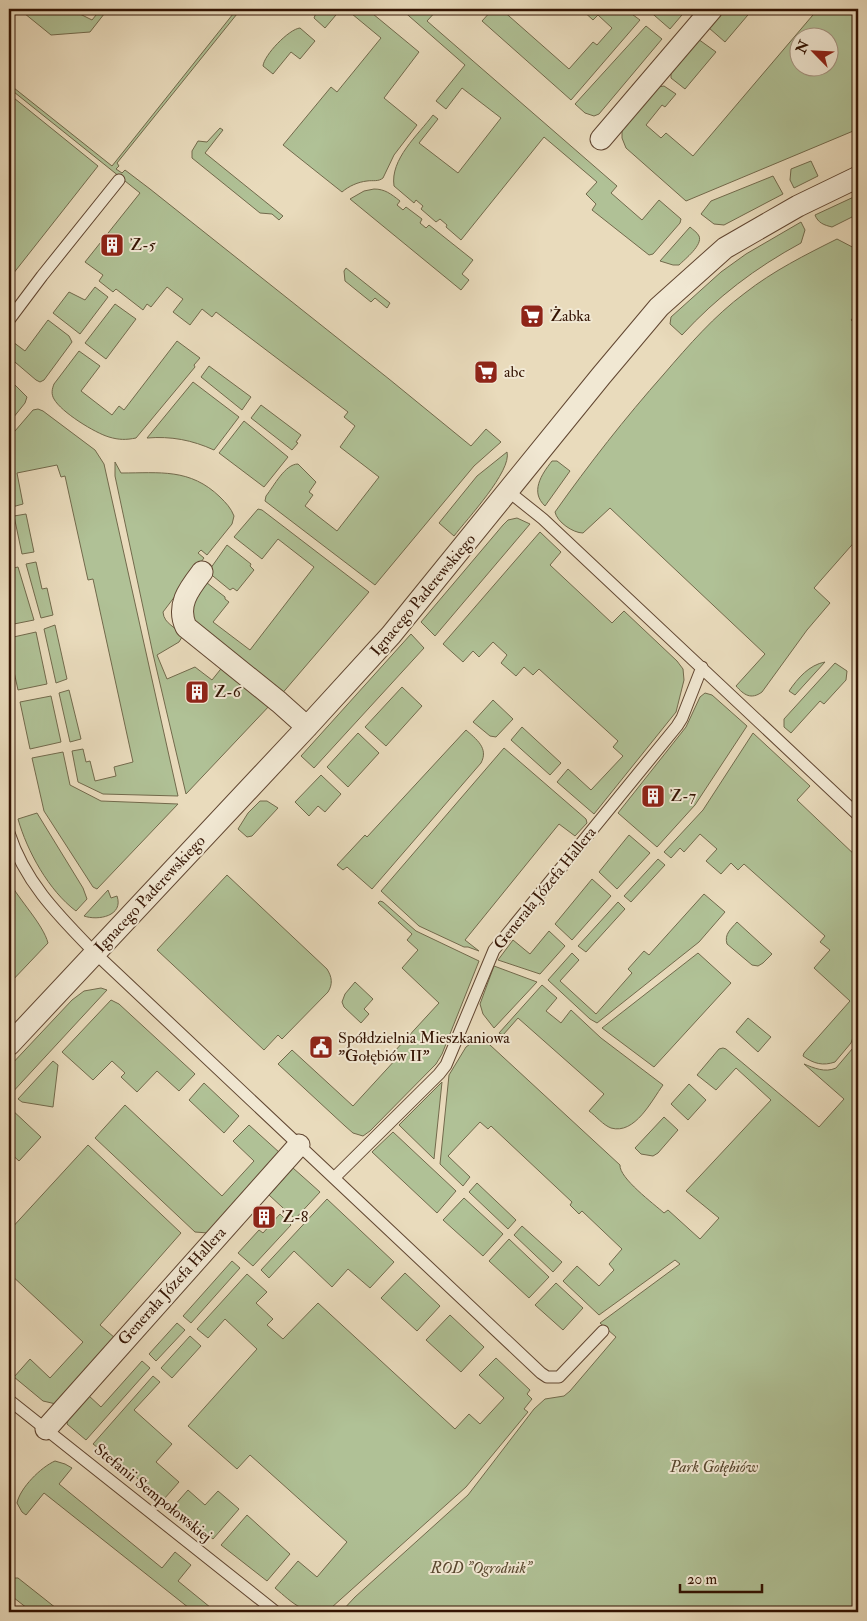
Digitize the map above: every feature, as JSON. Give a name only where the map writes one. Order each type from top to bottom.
[{"type":"street","points":[[601,139],[712,9]]},
{"type":"street","name":"Ignacego Paderewskiego","points":[[9,1045],[391,635],[659,307],[725,248],[798,206],[858,177]]},
{"type":"street","points":[[202,572],[190,589],[182,607],[186,627],[307,727]]},
{"type":"street","name":"Generała Józefa Hallera","points":[[46,1429],[299,1145]]},
{"type":"lane","points":[[9,320],[119,180]]},
{"type":"lane","points":[[508,491],[542,519],[702,667],[858,815]]},
{"type":"lane","name":"Generała Józefa Hallera","points":[[334,1178],[446,1065],[494,950],[677,726],[702,667]]},
{"type":"lane","points":[[9,833],[26,874],[38,891],[95,953],[547,1377],[562,1374],[603,1331]]},
{"type":"lane","name":"Stefanii Sempołowskiej","points":[[9,1400],[276,1612]]},
{"type":"green space","points":[[19,9],[70,9],[92,20],[101,9],[108,9],[90,32],[51,35]]},
{"type":"green space","points":[[237,9],[241,9],[117,163],[119,166],[116,169],[122,173],[125,170],[150,189],[471,446],[486,429],[501,442],[474,466],[375,585],[265,501],[266,496],[284,471],[298,464],[316,482],[309,492],[313,495],[305,506],[337,531],[379,477],[340,447],[355,426],[344,417],[348,412],[216,312],[212,317],[202,309],[190,325],[173,312],[183,299],[167,287],[151,307],[147,304],[143,310],[116,289],[113,292],[99,281],[103,275],[85,262],[140,193],[9,88],[9,84],[112,166]]},
{"type":"green space","points":[[322,9],[341,9],[325,28],[314,18],[316,13]]},
{"type":"green space","points":[[346,9],[367,9],[419,52],[384,98],[417,125],[394,155],[383,178],[357,183],[342,192],[283,145],[331,87],[337,92],[381,38]]},
{"type":"green space","points":[[401,9],[438,9],[427,21],[617,186],[611,193],[642,220],[659,200],[681,219],[680,223],[653,254],[649,255],[592,210],[596,204],[586,194],[597,182],[544,137],[461,240],[440,219],[436,222],[421,209],[423,206],[416,200],[414,203],[394,186],[396,166],[406,148],[433,115],[438,119],[419,143],[458,173],[501,118],[462,88],[446,109],[436,101],[465,65]]},
{"type":"green space","points":[[493,9],[501,9],[569,69],[593,42],[597,45],[612,28],[598,15],[593,20],[581,9],[625,9],[640,20],[571,100],[482,21]]},
{"type":"green space","points":[[647,9],[687,9],[670,29]]},
{"type":"green space","points":[[724,9],[753,9],[725,42],[709,28],[709,25]]},
{"type":"green space","points":[[818,9],[858,9],[858,129],[686,201],[626,148],[622,138],[622,130],[658,87],[664,86],[676,94],[665,107],[662,105],[646,125],[661,138],[666,133],[693,156],[790,42],[790,78],[840,78],[840,28],[802,28]]},
{"type":"green space","points":[[646,26],[662,39],[599,114],[594,116],[585,113],[575,104]]},
{"type":"green space","points":[[300,28],[315,41],[300,59],[291,52],[273,74],[263,66],[264,61],[272,49],[284,38],[295,29]]},
{"type":"green space","points":[[698,39],[716,52],[685,89],[671,78],[671,72]]},
{"type":"green space","points":[[9,94],[98,166],[9,279]]},
{"type":"green space","points":[[220,128],[223,130],[205,153],[283,216],[279,220],[272,214],[260,213],[192,158],[192,151],[198,141],[207,142]]},
{"type":"green space","points":[[811,161],[818,176],[794,188],[790,180],[791,169]]},
{"type":"green space","points":[[773,176],[783,194],[724,225],[714,224],[701,214],[711,201]]},
{"type":"green space","points":[[374,189],[385,191],[394,196],[400,201],[397,205],[403,210],[406,207],[422,219],[420,223],[426,228],[429,225],[473,260],[462,274],[469,280],[461,290],[350,199],[364,191]]},
{"type":"green space","points":[[858,195],[858,214],[832,227],[816,218],[815,215]]},
{"type":"green space","points":[[801,222],[805,230],[801,243],[737,284],[682,335],[670,324],[671,317],[721,272],[746,254]]},
{"type":"green space","points":[[690,227],[699,236],[700,240],[693,252],[679,265],[660,261]]},
{"type":"green space","points":[[837,239],[858,250],[858,312],[851,320],[858,326],[858,538],[814,588],[830,603],[807,630],[762,692],[751,696],[742,692],[736,686],[765,654],[610,508],[583,533],[579,533],[566,526],[559,520],[555,512],[635,407],[712,321],[756,285],[778,270]]},
{"type":"green space","points":[[346,268],[390,303],[387,308],[375,298],[371,302],[345,281],[344,271]]},
{"type":"green space","points":[[95,287],[108,297],[80,334],[53,313],[69,292],[85,300]]},
{"type":"green space","points":[[115,304],[136,319],[106,359],[85,343]]},
{"type":"green space","points":[[48,320],[69,336],[72,342],[44,380],[40,382],[9,357],[9,339],[25,351]]},
{"type":"green space","points":[[177,341],[200,358],[194,365],[195,367],[136,438],[116,439],[95,431],[71,416],[53,397],[54,384],[79,351],[100,366],[81,391],[112,415],[119,406],[124,410]]},
{"type":"green space","points":[[209,366],[251,397],[242,410],[201,377]]},
{"type":"green space","points":[[9,379],[27,397],[25,403],[9,423]]},
{"type":"green space","points":[[193,382],[239,417],[214,450],[181,440],[147,438]]},
{"type":"green space","points":[[261,405],[301,435],[296,442],[298,443],[292,450],[251,418]]},
{"type":"green space","points":[[38,409],[95,450],[104,464],[178,796],[103,794],[78,782],[72,751],[83,749],[86,762],[90,761],[95,781],[116,776],[114,767],[133,762],[93,579],[88,580],[65,476],[61,477],[57,465],[17,473],[23,504],[12,507],[9,491],[9,438],[33,410]]},
{"type":"green space","points":[[244,421],[288,457],[264,487],[219,453]]},
{"type":"green space","points":[[507,452],[507,460],[503,471],[478,507],[454,536],[439,523],[477,476]]},
{"type":"green space","points":[[552,461],[557,461],[570,471],[545,506],[538,495],[538,489],[544,472]]},
{"type":"green space","points":[[115,462],[121,473],[174,474],[197,481],[220,497],[230,508],[234,516],[232,524],[207,555],[201,550],[198,553],[204,558],[163,612],[168,623],[182,637],[179,642],[157,655],[167,679],[195,667],[212,680],[224,665],[272,703],[186,794],[153,654],[115,476]]},
{"type":"green space","points":[[258,509],[262,510],[369,592],[280,696],[194,625],[191,599],[202,579],[229,602],[213,622],[250,650],[314,567],[278,539],[262,559],[234,537]]},
{"type":"green space","points":[[26,514],[34,552],[22,554],[14,516]]},
{"type":"green space","points":[[517,518],[530,524],[435,636],[421,622],[503,525],[508,520]]},
{"type":"green space","points":[[540,532],[561,552],[550,565],[612,623],[624,611],[683,669],[684,680],[676,712],[594,814],[557,782],[568,769],[591,790],[623,756],[613,747],[618,741],[539,669],[533,675],[524,667],[516,676],[501,663],[507,655],[493,642],[479,657],[473,651],[463,662],[443,644]]},
{"type":"green space","points":[[227,545],[251,564],[250,566],[254,570],[237,591],[233,588],[230,590],[208,572]]},
{"type":"green space","points":[[36,562],[42,589],[47,588],[53,615],[41,618],[26,564]]},
{"type":"green space","points":[[18,567],[34,620],[9,625],[9,569]]},
{"type":"green space","points":[[55,625],[67,679],[56,683],[44,629]]},
{"type":"green space","points":[[36,632],[47,684],[18,690],[9,649],[9,638]]},
{"type":"green space","points":[[411,634],[424,648],[314,768],[301,756]]},
{"type":"green space","points":[[825,662],[795,695],[789,691],[804,673],[814,666]]},
{"type":"green space","points":[[835,663],[847,671],[846,680],[824,704],[820,701],[791,733],[784,727],[784,719]]},
{"type":"green space","points":[[402,687],[422,706],[386,746],[365,727]]},
{"type":"green space","points":[[69,690],[81,739],[70,742],[59,693]]},
{"type":"green space","points":[[705,693],[712,695],[747,726],[695,805],[657,847],[618,813],[686,727],[700,697]]},
{"type":"green space","points":[[51,696],[61,742],[30,749],[20,702]]},
{"type":"green space","points":[[493,700],[513,719],[496,737],[490,736],[473,722]]},
{"type":"green space","points":[[522,727],[561,763],[550,775],[511,740]]},
{"type":"green space","points":[[466,730],[477,740],[482,748],[483,758],[481,763],[372,889],[347,867],[343,870],[337,865],[365,835],[367,837]]},
{"type":"green space","points":[[358,733],[379,753],[348,787],[327,767]]},
{"type":"green space","points":[[753,733],[810,786],[797,800],[858,858],[858,1024],[851,1043],[835,1062],[831,1063],[819,1064],[803,1056],[850,1001],[814,968],[830,950],[820,942],[825,936],[744,864],[738,870],[731,863],[721,874],[706,861],[717,849],[700,834],[684,852],[680,848],[671,858],[664,852],[703,810]]},
{"type":"green space","points":[[504,748],[586,819],[587,823],[575,836],[559,824],[465,940],[479,951],[464,947],[419,926],[381,891]]},
{"type":"green space","points":[[63,752],[70,785],[101,801],[178,804],[97,889],[93,887],[44,811],[32,758]]},
{"type":"green space","points":[[321,775],[341,794],[325,812],[318,806],[309,816],[295,802]]},
{"type":"green space","points":[[260,801],[267,801],[278,808],[252,836],[247,837],[238,829],[248,813]]},
{"type":"green space","points":[[37,813],[83,888],[87,899],[76,911],[66,903],[48,882],[27,844],[18,819]]},
{"type":"green space","points":[[629,835],[650,853],[617,889],[599,872]]},
{"type":"green space","points":[[658,859],[665,865],[631,902],[624,896]]},
{"type":"green space","points":[[227,875],[327,969],[331,978],[331,986],[328,992],[282,1039],[278,1035],[264,1050],[157,950]]},
{"type":"green space","points":[[592,879],[611,896],[572,940],[555,924]]},
{"type":"green space","points":[[9,881],[36,920],[48,943],[9,984]]},
{"type":"green space","points":[[108,890],[111,898],[117,896],[117,908],[102,917],[84,916]]},
{"type":"green space","points":[[704,894],[725,912],[699,942],[597,1023],[590,1019],[548,980],[572,953],[579,960],[560,981],[596,1014],[632,973],[628,969],[644,951],[649,955]]},
{"type":"green space","points":[[380,901],[416,931],[479,961],[442,1054],[436,1064],[363,1136],[353,1133],[278,1064],[292,1050],[353,1106],[397,1058],[393,1053],[439,1003],[402,968],[418,950],[407,940],[412,934],[378,903]]},
{"type":"green space","points":[[618,902],[625,909],[586,952],[578,946]]},
{"type":"green space","points":[[737,922],[772,954],[758,966],[752,965],[727,944],[727,934]]},
{"type":"green space","points":[[549,931],[565,946],[540,974],[498,960],[513,940],[530,954]]},
{"type":"green space","points":[[698,953],[731,983],[654,1067],[602,1028]]},
{"type":"green space","points":[[494,966],[537,982],[494,1028],[483,1014],[480,1004]]},
{"type":"green space","points":[[355,982],[373,999],[364,1009],[369,1014],[361,1023],[344,1007],[342,1002],[345,994]]},
{"type":"green space","points":[[542,985],[557,998],[546,1011],[561,1023],[571,1010],[601,1038],[663,1085],[642,1115],[628,1126],[620,1129],[608,1127],[589,1111],[604,1094],[518,1018],[503,1035],[499,1033]]},
{"type":"green space","points":[[101,988],[107,990],[9,1096],[9,1067],[72,1000],[84,991]]},
{"type":"green space","points":[[111,1000],[119,1004],[195,1074],[179,1091],[157,1071],[137,1092],[121,1077],[125,1073],[112,1061],[93,1080],[62,1052]]},
{"type":"green space","points":[[748,1018],[771,1037],[758,1052],[736,1032]]},
{"type":"green space","name":"Park Gołębiów","points":[[477,1039],[481,1039],[490,1045],[620,1165],[625,1177],[645,1197],[664,1213],[668,1210],[700,1239],[719,1218],[686,1191],[771,1100],[736,1068],[716,1090],[697,1075],[719,1049],[726,1049],[819,1127],[844,1099],[804,1064],[824,1070],[836,1068],[858,1042],[858,1612],[341,1612],[355,1597],[468,1495],[534,1409],[545,1399],[564,1396],[570,1391],[616,1337],[600,1323],[680,1264],[675,1260],[599,1315],[563,1281],[577,1266],[599,1286],[614,1270],[609,1264],[622,1249],[582,1211],[579,1214],[570,1205],[572,1202],[491,1126],[488,1129],[480,1122],[448,1156],[470,1177],[463,1186],[440,1164],[449,1075],[466,1047]]},
{"type":"green space","points":[[53,1061],[58,1065],[53,1107],[22,1102],[18,1099]]},
{"type":"green space","points":[[442,1082],[434,1159],[399,1125]]},
{"type":"green space","points":[[204,1083],[239,1116],[224,1133],[189,1100]]},
{"type":"green space","points":[[689,1084],[706,1100],[688,1120],[671,1104]]},
{"type":"green space","points":[[125,1105],[222,1196],[254,1161],[233,1141],[249,1125],[280,1153],[208,1233],[195,1232],[95,1138]]},
{"type":"green space","points":[[10,1108],[41,1137],[19,1161],[9,1152]]},
{"type":"green space","points":[[664,1117],[678,1130],[658,1153],[653,1156],[641,1154],[635,1148]]},
{"type":"green space","points":[[393,1132],[456,1191],[437,1213],[372,1152]]},
{"type":"green space","points":[[88,1145],[181,1233],[100,1325],[115,1338],[56,1404],[43,1401],[14,1377],[30,1359],[50,1378],[83,1342],[9,1273],[9,1231]]},
{"type":"green space","points":[[293,1168],[320,1192],[295,1219],[269,1195]]},
{"type":"green space","points":[[477,1183],[516,1220],[508,1229],[469,1192]]},
{"type":"green space","points":[[464,1198],[503,1234],[483,1256],[443,1220]]},
{"type":"green space","points":[[327,1199],[394,1262],[370,1288],[348,1269],[332,1287],[294,1251],[269,1278],[261,1270]]},
{"type":"green space","points":[[280,1214],[291,1225],[253,1266],[238,1253],[259,1230],[263,1233]]},
{"type":"green space","points":[[522,1226],[562,1262],[553,1272],[514,1235]]},
{"type":"green space","points":[[509,1239],[549,1277],[529,1298],[489,1261]]},
{"type":"green space","points":[[232,1261],[240,1268],[191,1323],[183,1316]]},
{"type":"green space","points":[[405,1273],[440,1306],[417,1331],[381,1298]]},
{"type":"green space","points":[[247,1274],[267,1292],[256,1303],[273,1319],[267,1325],[283,1339],[318,1303],[455,1429],[469,1414],[480,1424],[504,1398],[479,1375],[496,1358],[530,1390],[527,1394],[532,1399],[524,1409],[528,1412],[466,1487],[331,1608],[322,1611],[307,1610],[300,1607],[275,1588],[298,1561],[317,1577],[347,1542],[250,1455],[237,1469],[188,1426],[257,1349],[225,1319],[208,1338],[197,1329]]},
{"type":"green space","points":[[556,1283],[583,1308],[563,1330],[535,1305]]},
{"type":"green space","points":[[450,1315],[484,1347],[461,1372],[426,1340]]},
{"type":"green space","points":[[177,1323],[185,1330],[156,1361],[149,1354]]},
{"type":"green space","points":[[190,1336],[201,1346],[172,1378],[161,1368]]},
{"type":"green space","points":[[142,1361],[150,1368],[86,1440],[67,1424],[68,1420],[88,1395],[101,1407]]},
{"type":"green space","points":[[153,1376],[160,1382],[134,1410],[172,1444],[156,1462],[179,1482],[164,1499],[93,1444]]},
{"type":"green space","points":[[55,1461],[72,1468],[59,1484],[162,1568],[175,1552],[191,1565],[178,1581],[216,1612],[194,1612],[44,1493],[26,1515],[22,1512],[17,1503],[22,1491],[38,1473]]},
{"type":"green space","points":[[188,1490],[205,1505],[218,1491],[239,1509],[213,1539],[173,1507]]},
{"type":"green space","points":[[247,1515],[290,1554],[267,1581],[221,1545]]},
{"type":"green space","points":[[14,1578],[18,1578],[61,1612],[32,1612],[9,1594],[9,1584]]},
{"type":"place","name":"Z-5","points":[[112,245]]},
{"type":"place","name":"Żabka","points":[[532,316]]},
{"type":"place","name":"abc","points":[[486,372]]},
{"type":"place","name":"Z-6","points":[[197,692]]},
{"type":"place","name":"Z-7","points":[[653,796]]},
{"type":"place","name":"Spółdzielnia Mieszkaniowa \"Gołębiów II\"","points":[[321,1047]]},
{"type":"place","name":"Z-8","points":[[264,1217]]},
{"type":"park label","name":"ROD \"Ogrodnik\"","points":[[481,1568]]}]
